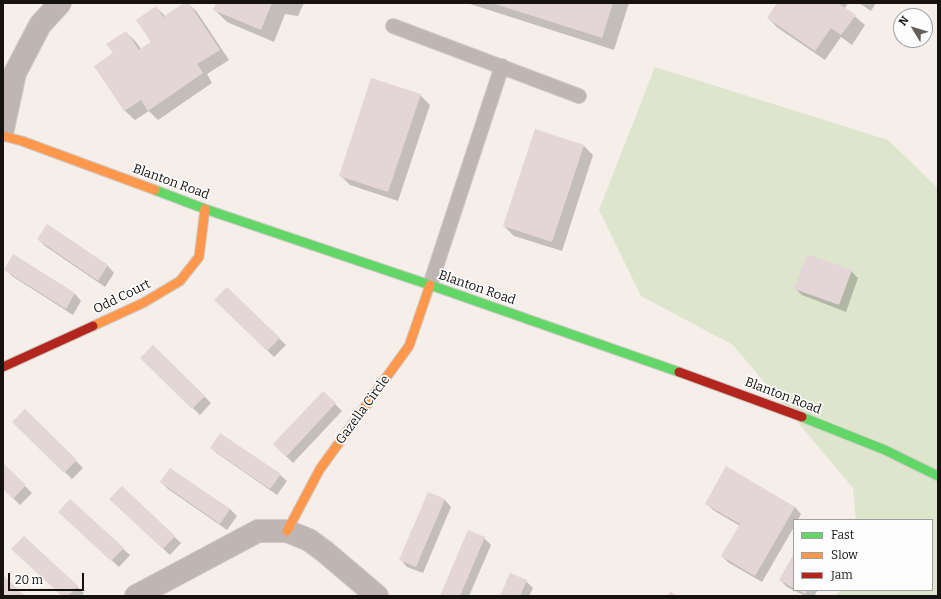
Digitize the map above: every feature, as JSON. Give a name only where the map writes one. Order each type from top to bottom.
[{"type":"street","points":[[3,129],[15,73],[40,25],[60,3]]},
{"type":"street","name":"Blanton Road","points":[[3,136],[22,141],[206,209],[430,285],[780,408],[885,450],[938,476]]},
{"type":"street","name":"Odd Court","points":[[3,367],[143,303],[180,281],[199,257],[206,209]]},
{"type":"street","name":"Gazella Circle","points":[[286,531],[320,469],[409,346],[430,285]]},
{"type":"street","points":[[136,596],[258,531],[286,531],[309,540],[377,596]]},
{"type":"lane","points":[[393,26],[580,96]]},
{"type":"lane","points":[[430,285],[502,66]]},
{"type":"green space","points":[[655,67],[888,140],[938,188],[938,596],[835,596],[840,591],[933,591],[933,519],[856,519],[853,488],[733,345],[641,296],[599,210]]},
{"type":"building","points":[[184,3],[189,3],[220,50],[197,64],[203,73],[148,111],[141,100],[124,111],[94,66],[113,53],[106,44],[126,31],[139,50],[151,42],[136,20],[156,6],[163,17]]},
{"type":"building","points":[[216,3],[272,3],[261,30],[213,10]]},
{"type":"building","points":[[492,3],[613,3],[602,38]]},
{"type":"building","points":[[777,3],[838,3],[856,15],[841,35],[831,28],[815,51],[767,18]]},
{"type":"building","points":[[371,78],[421,94],[388,192],[339,176]]},
{"type":"building","points":[[535,129],[584,145],[552,242],[503,226]]},
{"type":"building","points":[[47,224],[108,265],[98,281],[37,239]]},
{"type":"building","points":[[13,254],[75,293],[66,309],[4,270]]},
{"type":"building","points":[[807,254],[852,270],[839,305],[794,289]]},
{"type":"building","points":[[227,287],[280,338],[267,351],[214,300]]},
{"type":"building","points":[[153,345],[205,396],[192,409],[140,358]]},
{"type":"building","points":[[323,391],[336,403],[286,457],[273,444]]},
{"type":"building","points":[[25,409],[77,460],[64,473],[12,422]]},
{"type":"building","points":[[220,433],[281,474],[270,489],[210,448]]},
{"type":"building","points":[[3,463],[26,485],[13,499],[3,489]]},
{"type":"building","points":[[726,466],[795,507],[755,576],[721,556],[740,524],[705,504]]},
{"type":"building","points":[[170,468],[230,509],[220,524],[160,482]]},
{"type":"building","points":[[122,486],[175,536],[163,549],[109,499]]},
{"type":"building","points":[[428,492],[445,499],[416,567],[399,560]]},
{"type":"building","points":[[70,499],[124,548],[111,561],[58,512]]},
{"type":"building","points":[[468,530],[485,537],[460,596],[440,596]]},
{"type":"building","points":[[24,536],[78,586],[68,596],[62,596],[11,549]]},
{"type":"building","points":[[793,555],[793,587],[779,580]]},
{"type":"building","points":[[510,573],[527,580],[520,596],[500,596]]},
{"type":"building","points":[[3,575],[25,596],[3,596]]},
{"type":"building","points":[[671,591],[676,596],[667,596]]},
{"type":"building","points":[[800,591],[806,591],[805,594]]},
{"type":"traffic: fast","points":[[155,190],[205,209],[430,285],[679,372]]},
{"type":"traffic: fast","points":[[802,417],[885,450],[938,476]]},
{"type":"traffic: slow","points":[[3,136],[22,141],[155,190]]},
{"type":"traffic: slow","points":[[93,326],[143,303],[180,281],[199,257],[205,209]]},
{"type":"traffic: slow","points":[[287,531],[320,469],[409,346],[430,285]]},
{"type":"traffic: jam","points":[[3,367],[93,326]]},
{"type":"traffic: jam","points":[[679,372],[802,417]]}]
